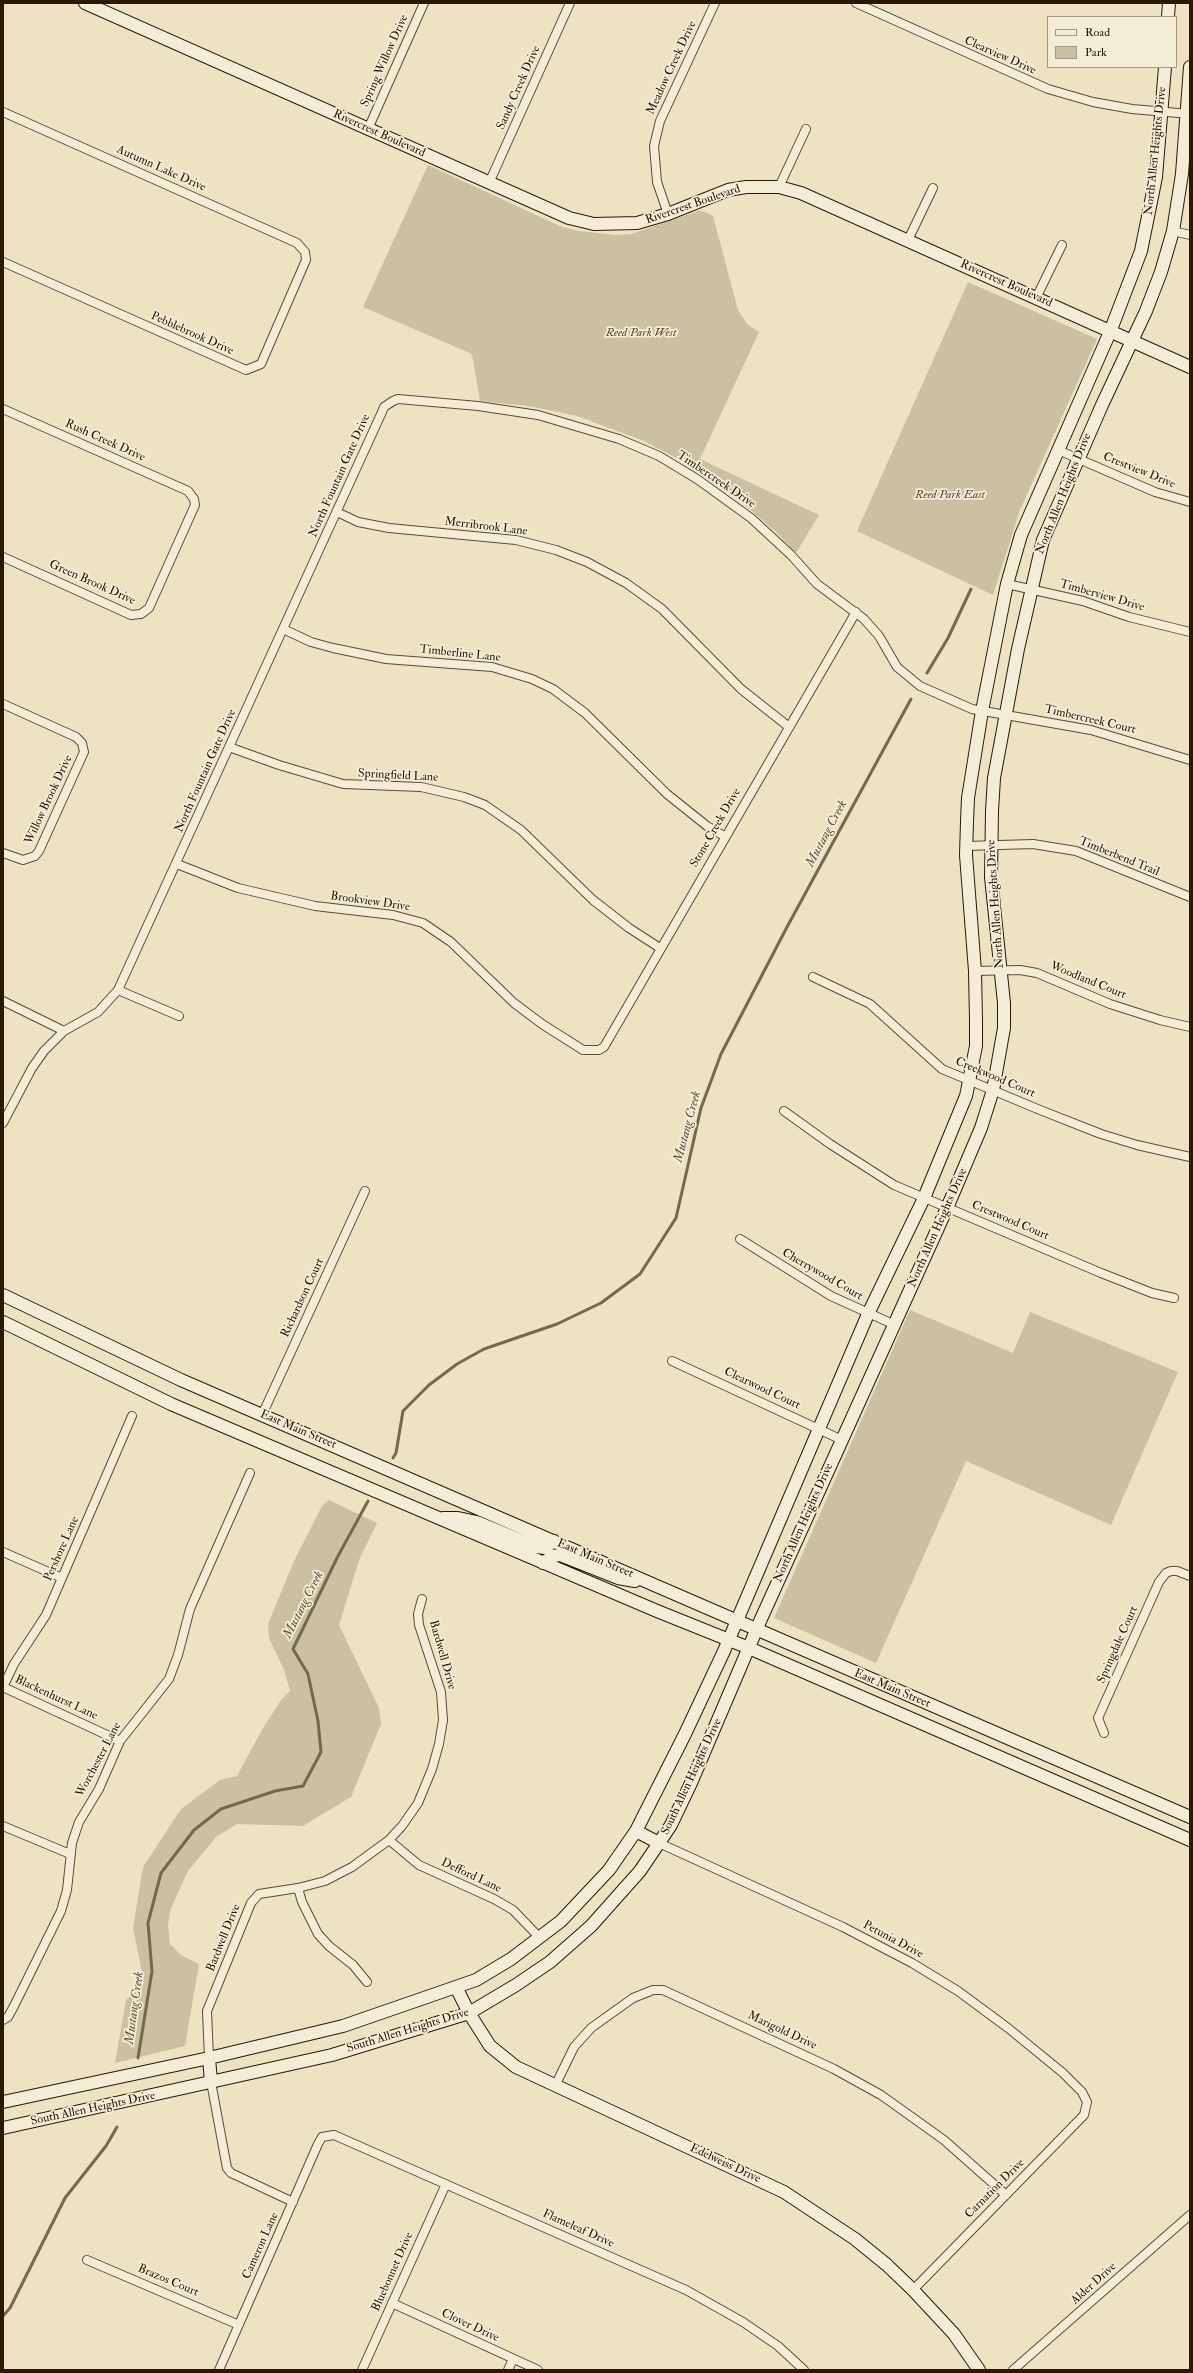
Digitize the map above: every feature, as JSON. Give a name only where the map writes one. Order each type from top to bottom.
[{"type":"main road","name":"Rivercrest Boulevard","points":[[85,3],[568,218],[594,224],[637,224],[668,214],[728,190],[746,187],[779,187],[800,193],[908,240],[1190,367]]},
{"type":"main road","points":[[1168,16],[1169,3]]},
{"type":"main road","name":"North Allen Heights Drive","points":[[749,1648],[756,1629],[947,1208],[981,1128],[993,1090],[1004,1028],[1001,970],[990,845],[994,778],[1005,714],[1043,540],[1078,459],[1132,342],[1161,272],[1173,231],[1182,174],[1188,114],[1190,67]]},
{"type":"main road","name":"North Allen Heights Drive","points":[[728,1640],[868,1314],[924,1198],[960,1114],[970,1081],[976,1046],[976,971],[966,846],[968,798],[982,711],[1007,584],[1021,535],[1131,282],[1149,220],[1156,176],[1165,68]]},
{"type":"main road","name":"East Main Street","points":[[3,1295],[181,1380],[1190,1818]]},
{"type":"main road","name":"East Main Street","points":[[3,1322],[171,1404],[543,1563],[749,1648],[1190,1840]]},
{"type":"main road","points":[[438,1518],[458,1518],[477,1522],[537,1547],[545,1548],[554,1541]]},
{"type":"main road","points":[[543,1563],[553,1556],[560,1555],[618,1578],[644,1580]]},
{"type":"main road","name":"South Allen Heights Drive","points":[[3,2102],[209,2058],[343,2026],[481,1977],[540,1938],[587,1896],[609,1870],[636,1831],[686,1734],[728,1640]]},
{"type":"main road","name":"South Allen Heights Drive","points":[[3,2128],[332,2055],[469,2013],[516,1985],[569,1946],[621,1894],[659,1843],[671,1825],[691,1783],[749,1648]]},
{"type":"main road","points":[[971,1745],[978,1726]]},
{"type":"main road","points":[[1096,1799],[1099,1791],[1104,1789],[1160,1812],[1190,1821]]},
{"type":"main road","points":[[636,1831],[659,1843]]},
{"type":"main road","name":"Edelweiss Drive","points":[[456,1987],[469,2013],[490,2046],[516,2067],[784,2192],[855,2239],[887,2264],[913,2290],[954,2334],[979,2370]]},
{"type":"main road","points":[[209,2058],[211,2082]]},
{"type":"street","name":"Spring Willow Drive","points":[[368,129],[424,3]]},
{"type":"street","name":"Sandy Creek Drive","points":[[489,183],[570,3]]},
{"type":"street","name":"Meadow Creek Drive","points":[[668,214],[658,182],[654,146],[660,121],[715,3]]},
{"type":"street","name":"Clearview Drive","points":[[856,3],[1048,89],[1093,102],[1188,114]]},
{"type":"street","name":"Autumn Lake Drive","points":[[3,112],[297,243],[305,252]]},
{"type":"street","points":[[779,187],[806,129]]},
{"type":"street","points":[[908,240],[933,188]]},
{"type":"street","points":[[1173,231],[1190,235]]},
{"type":"street","points":[[1036,298],[1062,245]]},
{"type":"street","name":"Pebblebrook Drive","points":[[3,262],[246,370],[261,364],[306,265],[305,252]]},
{"type":"street","name":"North Fountain Gate Drive","points":[[3,1123],[32,1068],[44,1051],[64,1031],[98,1012],[118,990],[230,748],[384,407],[393,400]]},
{"type":"street","name":"Timbercreek Drive","points":[[393,400],[478,406],[538,415],[619,439],[659,456],[697,479],[751,518],[791,555],[817,584],[856,612],[879,636],[897,667],[908,678],[942,697],[982,711]]},
{"type":"street","name":"Rush Creek Drive","points":[[3,409],[188,491],[194,499]]},
{"type":"street","name":"Crestview Drive","points":[[1058,450],[1155,492],[1190,502]]},
{"type":"street","name":"Green Brook Drive","points":[[3,557],[131,615],[141,614],[149,608],[194,510],[194,499]]},
{"type":"street","name":"Merribrook Lane","points":[[337,512],[358,522],[389,528],[516,540],[556,550],[587,562],[626,583],[662,609],[741,690],[789,727]]},
{"type":"street","name":"Timberview Drive","points":[[1007,584],[1084,601],[1129,617],[1190,632]]},
{"type":"street","name":"Stone Creek Drive","points":[[594,1052],[604,1047],[724,836],[856,612]]},
{"type":"street","name":"Timberline Lane","points":[[283,629],[311,642],[333,648],[386,658],[492,668],[532,679],[553,690],[585,713],[667,794],[707,826],[724,836]]},
{"type":"street","name":"Willow Brook Drive","points":[[3,704],[76,737],[82,743],[84,752],[39,851],[35,856],[24,860],[3,853]]},
{"type":"street","name":"Timbercreek Court","points":[[982,711],[1091,730],[1190,760]]},
{"type":"street","name":"Springfield Lane","points":[[230,748],[279,765],[343,784],[421,787],[464,796],[485,805],[521,830],[593,900],[660,948]]},
{"type":"street","name":"Timberbend Trail","points":[[966,846],[1033,844],[1076,851],[1190,897]]},
{"type":"street","name":"Brookview Drive","points":[[177,864],[238,888],[315,906],[393,915],[423,923],[451,942],[514,1003],[542,1024],[583,1050],[594,1052]]},
{"type":"street","name":"Woodland Court","points":[[976,971],[1020,970],[1037,974],[1110,1004],[1160,1020],[1190,1027]]},
{"type":"street","name":"Creekwood Court","points":[[814,977],[870,1004],[942,1069],[1101,1134],[1137,1145],[1190,1157]]},
{"type":"street","points":[[118,990],[179,1016]]},
{"type":"street","points":[[3,1001],[64,1031]]},
{"type":"street","name":"Crestwood Court","points":[[784,1111],[881,1178],[947,1208],[1102,1273],[1152,1292],[1174,1298]]},
{"type":"street","name":"Richardson Court","points":[[262,1415],[365,1191]]},
{"type":"street","name":"Cherrywood Court","points":[[740,1239],[807,1283],[868,1314],[895,1325]]},
{"type":"street","name":"Clearwood Court","points":[[672,1361],[842,1440]]},
{"type":"street","name":"Pershore Lane","points":[[3,1687],[14,1664],[46,1615],[132,1416]]},
{"type":"street","name":"Worchester Lane","points":[[3,2020],[14,2006],[61,1911],[67,1890],[70,1854],[79,1822],[100,1790],[120,1741],[169,1679],[178,1655],[190,1609],[250,1473]]},
{"type":"street","points":[[3,1552],[62,1578]]},
{"type":"street","name":"Springdale Court","points":[[1104,1733],[1098,1718],[1159,1582],[1166,1573],[1171,1571],[1177,1571],[1190,1576]]},
{"type":"street","name":"Bardwell Drive","points":[[209,2058],[207,2011],[251,1903],[259,1894],[267,1891],[298,1888],[325,1881],[352,1867],[389,1840],[402,1826],[418,1803],[432,1769],[439,1744],[443,1720],[442,1692],[419,1625],[418,1614],[422,1599]]},
{"type":"street","name":"Blackenhurst Lane","points":[[3,1687],[120,1741]]},
{"type":"street","points":[[3,1826],[70,1854]]},
{"type":"street","name":"Defford Lane","points":[[389,1840],[419,1865],[494,1899],[513,1910],[540,1938]]},
{"type":"street","name":"Petunia Drive","points":[[659,1843],[843,1927],[912,1963],[958,1991],[1014,2032],[1063,2073],[1082,2092],[1087,2102]]},
{"type":"street","points":[[298,1888],[302,1902],[318,1934],[329,1946],[353,1965],[367,1982]]},
{"type":"street","name":"Marigold Drive","points":[[555,2086],[574,2047],[591,2028],[633,1998],[653,1990],[663,1990],[834,2068],[881,2095],[944,2140],[1006,2195]]},
{"type":"street","points":[[211,2082],[227,2168],[236,2176],[293,2202]]},
{"type":"street","name":"Carnation Drive","points":[[913,2290],[1084,2115],[1087,2102]]},
{"type":"street","name":"Cameron Lane","points":[[219,2370],[318,2144],[322,2138],[328,2135]]},
{"type":"street","name":"Flameleaf Drive","points":[[328,2135],[334,2135],[686,2290],[743,2322],[778,2346],[804,2370]]},
{"type":"street","name":"Bluebonnet Drive","points":[[362,2370],[446,2184]]},
{"type":"street","name":"Alder Drive","points":[[1013,2370],[1190,2215]]},
{"type":"street","name":"Brazos Court","points":[[87,2260],[239,2325]]},
{"type":"street","name":"Clover Drive","points":[[392,2303],[538,2370]]},
{"type":"street","points":[[508,2370],[513,2359]]},
{"type":"green space","name":"Reed Park West","points":[[428,165],[562,227],[579,231],[616,235],[631,234],[698,211],[705,212],[713,216],[738,310],[747,324],[759,332],[700,459],[819,515],[796,553],[778,534],[743,503],[695,468],[644,441],[577,416],[529,406],[480,401],[472,354],[363,307]]},
{"type":"green space","name":"Reed Park East","points":[[968,282],[1097,339],[1020,510],[993,595],[857,531]]},
{"type":"green space","points":[[910,1310],[1013,1353],[1030,1312],[1178,1372],[1111,1525],[966,1461],[876,1663],[774,1618]]},
{"type":"green space","points":[[329,1500],[377,1523],[359,1560],[339,1625],[379,1708],[381,1724],[351,1797],[303,1826],[237,1824],[216,1837],[188,1871],[171,1908],[168,1925],[170,1944],[181,1955],[199,1964],[185,2046],[115,2063],[126,2000],[144,1983],[133,1928],[143,1867],[181,1809],[220,1780],[237,1776],[263,1728],[281,1700],[290,1691],[284,1670],[269,1638],[268,1624],[294,1561],[322,1506]]},
{"type":"waterway","name":"Mustang Creek","points":[[927,673],[948,638],[971,589]]},
{"type":"waterway","name":"Mustang Creek","points":[[393,1458],[396,1453],[403,1411],[429,1385],[457,1364],[484,1349],[557,1324],[601,1303],[640,1274],[676,1218],[701,1108],[721,1054],[787,927],[911,699]]},
{"type":"waterway","name":"Mustang Creek","points":[[138,2058],[152,1971],[148,1923],[161,1873],[194,1830],[221,1809],[275,1791],[303,1786],[321,1752],[318,1721],[308,1674],[293,1649],[338,1556],[368,1501]]},
{"type":"waterway","name":"Mustang Creek","points":[[3,2316],[10,2308],[65,2198],[106,2146],[117,2127]]}]
